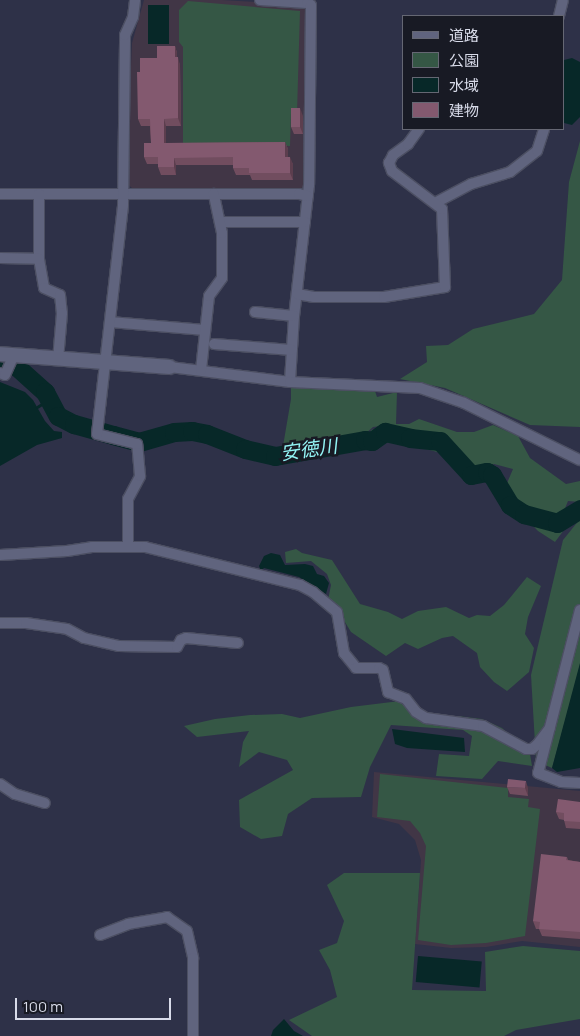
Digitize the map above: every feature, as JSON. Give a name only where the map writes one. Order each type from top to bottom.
[{"type":"street","points":[[128,547],[128,499],[140,476],[137,444],[97,434],[123,193],[125,34],[133,17],[135,0]]},
{"type":"street","points":[[260,0],[307,3],[311,6],[308,196],[294,316],[290,382]]},
{"type":"street","points":[[559,15],[563,0]]},
{"type":"street","points":[[297,294],[314,297],[384,297],[445,288],[442,210],[392,171],[389,163],[393,155],[408,144],[418,130]]},
{"type":"street","points":[[434,203],[471,184],[510,172],[537,151],[544,130]]},
{"type":"street","points":[[0,194],[299,194],[308,196]]},
{"type":"street","points":[[39,194],[39,259],[44,288],[60,295],[62,313],[58,360]]},
{"type":"street","points":[[201,370],[208,296],[222,278],[222,233],[214,194]]},
{"type":"street","points":[[224,222],[305,222]]},
{"type":"street","points":[[0,258],[39,259]]},
{"type":"street","points":[[255,312],[294,316]]},
{"type":"street","points":[[110,322],[205,330]]},
{"type":"street","points":[[214,344],[292,350]]},
{"type":"street","points":[[0,354],[58,360],[104,361],[170,367],[290,382],[420,388],[464,403],[580,460]]},
{"type":"street","points":[[0,373],[5,375],[14,355]]},
{"type":"street","points":[[0,555],[67,551],[92,546],[144,547],[177,553],[300,585],[313,592],[336,612],[344,653],[356,668],[379,668],[384,670],[388,692],[406,699],[416,712],[426,718],[483,726],[526,749],[532,749],[537,745],[550,728]]},
{"type":"street","points":[[580,610],[538,773],[561,782],[580,783]]},
{"type":"street","points":[[0,623],[26,622],[67,629],[84,638],[119,646],[177,647],[181,640],[186,638],[238,643]]},
{"type":"street","points":[[0,784],[15,794],[45,803]]},
{"type":"street","points":[[100,935],[128,924],[167,917],[187,931],[193,958],[193,1036]]},
{"type":"shaded area","points":[[144,0],[222,0],[303,5],[307,11],[306,185],[300,189],[132,188],[126,183],[132,43]]},
{"type":"shaded area","points":[[374,772],[580,791],[580,947],[522,941],[486,947],[451,948],[415,944],[421,860],[415,840],[399,824],[372,817]]},
{"type":"green space","points":[[188,1],[300,11],[297,113],[291,113],[290,146],[183,143],[183,47],[179,42],[179,10]]},
{"type":"green space","points":[[580,141],[580,427],[530,425],[445,388],[400,379],[427,362],[426,346],[448,345],[473,329],[534,314],[562,280],[569,182]]},
{"type":"green space","points":[[291,387],[375,391],[377,397],[397,392],[396,424],[409,424],[419,419],[457,432],[474,432],[493,425],[518,436],[530,458],[566,484],[580,481],[580,502],[568,501],[564,511],[570,522],[555,542],[538,531],[515,507],[507,483],[513,469],[494,464],[466,475],[441,453],[407,444],[384,442],[369,437],[371,430],[389,425],[373,427],[365,434],[364,438],[282,452],[291,399]]},
{"type":"green space","points":[[580,519],[580,669],[552,768],[536,761],[531,675],[563,540]]},
{"type":"green space","points":[[296,549],[302,553],[332,560],[360,604],[388,612],[402,619],[418,611],[446,607],[469,618],[477,615],[490,616],[504,605],[527,577],[541,586],[528,617],[525,634],[534,648],[529,672],[507,691],[494,682],[480,667],[477,653],[453,636],[442,638],[418,649],[405,643],[386,656],[351,632],[337,609],[328,600],[331,585],[327,574],[311,561],[286,563],[285,552]]},
{"type":"green space","points":[[400,701],[410,711],[452,726],[458,716],[482,719],[502,728],[530,754],[532,766],[498,761],[482,779],[436,776],[439,754],[469,756],[472,736],[463,730],[391,725],[370,767],[361,797],[312,798],[288,814],[282,836],[261,839],[240,827],[239,800],[293,770],[287,760],[259,752],[239,767],[243,742],[249,731],[197,737],[184,726],[215,719],[250,715],[282,714],[300,718],[351,707]]},
{"type":"green space","points":[[380,774],[508,788],[508,797],[529,799],[528,807],[540,809],[525,936],[486,943],[451,945],[418,940],[426,846],[420,833],[410,821],[377,817]]},
{"type":"green space","points":[[344,873],[420,873],[412,990],[486,991],[485,952],[523,946],[580,951],[580,1019],[516,1030],[504,1036],[312,1036],[289,1020],[337,997],[330,970],[319,950],[337,943],[344,921],[327,885]]},
{"type":"water","points":[[148,5],[169,5],[169,44],[148,44]]},
{"type":"water","points":[[572,58],[580,62],[580,117],[572,125],[565,123],[565,60]]},
{"type":"water","points":[[0,382],[25,392],[33,400],[45,421],[54,431],[62,432],[62,438],[37,445],[0,466]]},
{"type":"water","points":[[271,553],[280,555],[285,565],[305,564],[313,566],[317,574],[324,576],[329,583],[326,594],[299,577],[264,568],[261,571],[259,566],[264,556]]},
{"type":"water","points":[[580,663],[580,768],[557,772],[552,768]]},
{"type":"water","points":[[392,729],[464,738],[465,752],[407,748],[395,744]]},
{"type":"water","points":[[418,956],[482,962],[479,987],[416,982]]},
{"type":"water","points":[[284,1019],[294,1031],[303,1036],[271,1036],[273,1030]]},
{"type":"building","points":[[157,46],[175,46],[175,57],[178,57],[178,118],[164,119],[164,143],[285,142],[285,157],[290,157],[290,173],[249,173],[249,168],[233,168],[233,157],[174,158],[174,167],[158,167],[158,157],[144,157],[144,143],[151,143],[150,119],[138,119],[137,72],[140,72],[140,58],[157,58]]},
{"type":"building","points":[[291,108],[300,108],[300,127],[291,127]]},
{"type":"building","points":[[508,779],[526,781],[525,788],[507,787]]},
{"type":"building","points":[[558,799],[580,802],[580,822],[564,821],[564,813],[556,812]]},
{"type":"building","points":[[541,854],[567,857],[566,860],[580,862],[580,932],[539,929],[540,922],[533,921]]},
{"type":"waterway","name":"安徳川","points":[[0,360],[17,367],[45,392],[58,416],[74,424],[139,442],[174,432],[192,431],[207,434],[245,449],[275,456],[365,440],[372,441],[385,432],[410,438],[440,441],[471,475],[487,472],[492,475],[510,505],[524,514],[557,523],[580,509]]},
{"type":"waterway","points":[[37,407],[50,399]]}]
